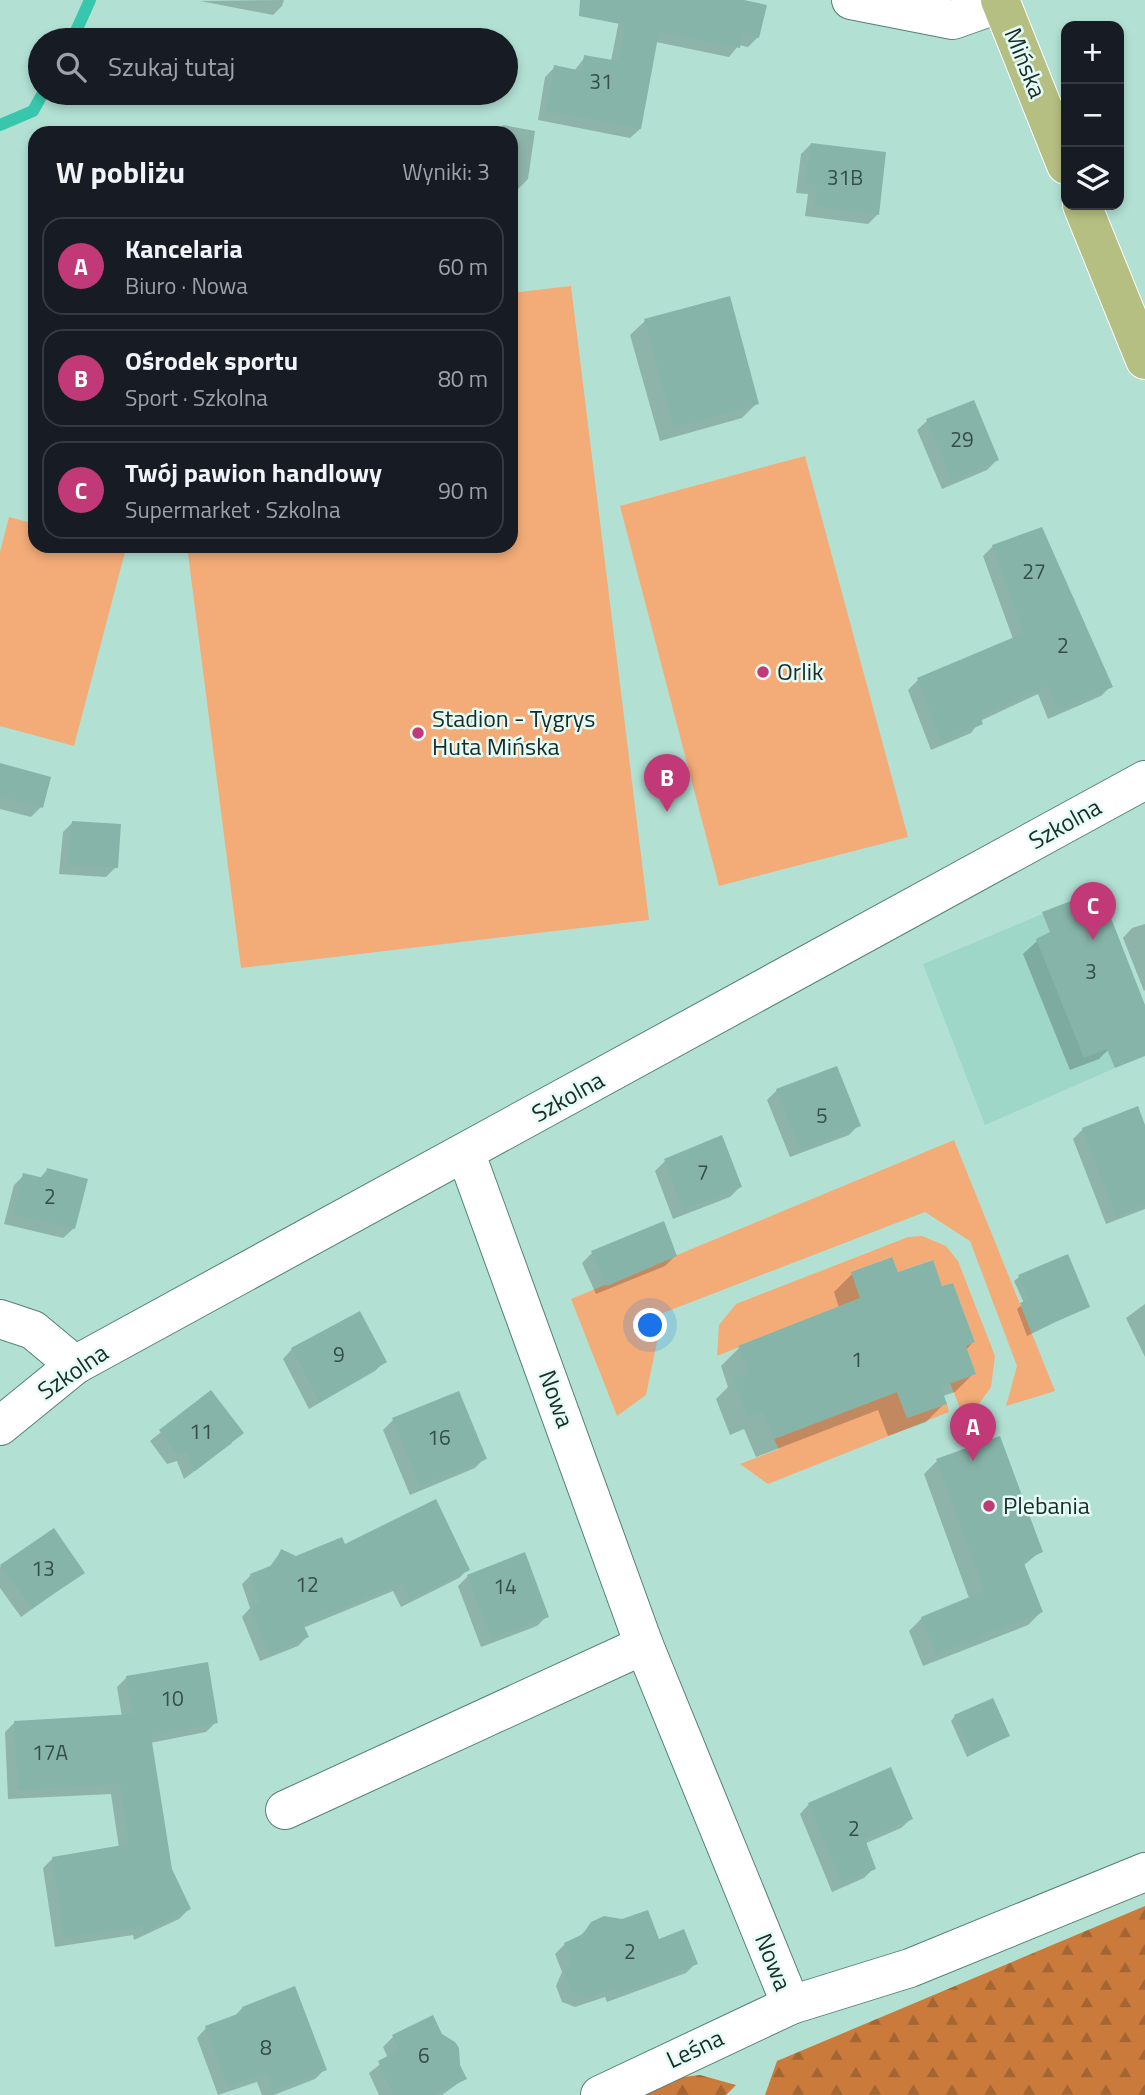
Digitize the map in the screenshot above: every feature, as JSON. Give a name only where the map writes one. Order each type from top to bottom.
[{"type":"main road","name":"Mińska","points":[[1001,1],[1061,151]]},
{"type":"main road","points":[[1084,210],[1145,360]]},
{"type":"street","points":[[851,0],[953,20],[1001,1]]},
{"type":"street","name":"Szkolna","points":[[0,1426],[75,1365],[466,1154],[1145,780]]},
{"type":"street","name":"Nowa","points":[[466,1154],[644,1645],[791,2006],[910,1968],[1145,1872]]},
{"type":"street","points":[[0,1319],[33,1330],[75,1365]]},
{"type":"street","points":[[285,1810],[644,1645]]},
{"type":"street","name":"Leśna","points":[[600,2095],[791,2006]]},
{"type":"shaded area","name":"Stadion - Tygrys Huta Mińska","points":[[571,286],[649,920],[241,968],[188,553],[518,553],[518,292]]},
{"type":"shaded area","name":"Orlik","points":[[805,456],[908,837],[719,886],[620,506]]},
{"type":"shaded area","points":[[9,517],[28,522],[28,553],[125,553],[74,746],[0,726],[0,552]]},
{"type":"shaded area","points":[[1100,890],[1115,1068],[985,1125],[923,964]]},
{"type":"shaded area","points":[[954,1140],[1055,1391],[1006,1406],[1017,1366],[970,1241],[925,1212],[663,1313],[646,1395],[617,1416],[571,1299]]},
{"type":"shaded area","points":[[922,1236],[946,1246],[958,1261],[995,1356],[991,1387],[979,1404],[960,1408],[950,1383],[976,1374],[966,1346],[975,1342],[953,1283],[942,1286],[932,1260],[898,1272],[891,1257],[852,1272],[860,1298],[717,1356],[719,1325],[736,1304],[908,1237]]},
{"type":"shaded area","points":[[897,1392],[907,1418],[947,1404],[949,1412],[768,1484],[740,1464],[779,1449],[774,1439]]},
{"type":"green space","points":[[1145,1906],[1145,2095],[765,2095],[777,2061]]},
{"type":"green space","points":[[700,2075],[736,2085],[726,2095],[638,2095],[667,2079]]},
{"type":"building","points":[[580,0],[744,0],[767,5],[759,38],[743,34],[740,48],[659,32],[641,129],[546,111],[554,65],[582,71],[584,55],[618,61],[625,25],[579,16]]},
{"type":"building","points":[[811,143],[886,152],[879,215],[814,206],[817,185],[805,184]]},
{"type":"building","points":[[730,296],[759,404],[674,428],[644,319]]},
{"type":"building","points":[[974,400],[999,460],[952,481],[926,419]]},
{"type":"building","points":[[1042,527],[1113,687],[1058,710],[1048,686],[980,716],[983,724],[941,742],[917,678],[1024,633],[992,545]]},
{"type":"building","points":[[0,763],[51,777],[43,808],[0,796]]},
{"type":"building","points":[[72,821],[121,824],[118,868],[68,865]]},
{"type":"building","points":[[1100,890],[1145,1005],[1145,1056],[1115,1068],[1107,1049],[1084,1058],[1036,939],[1050,932],[1042,912]]},
{"type":"building","points":[[837,1066],[861,1126],[800,1149],[776,1089]]},
{"type":"building","points":[[1138,1106],[1145,1125],[1145,1205],[1116,1216],[1082,1128]]},
{"type":"building","points":[[722,1135],[742,1187],[683,1210],[664,1159]]},
{"type":"building","points":[[47,1168],[88,1179],[75,1229],[13,1214],[23,1173],[44,1178]]},
{"type":"building","points":[[664,1221],[677,1256],[607,1286],[591,1251]]},
{"type":"building","points":[[1068,1254],[1090,1307],[1032,1332],[1020,1303],[1029,1299],[1018,1275]]},
{"type":"building","points":[[892,1257],[898,1272],[933,1260],[942,1286],[953,1283],[975,1342],[966,1346],[976,1374],[941,1387],[947,1404],[907,1418],[897,1392],[774,1439],[763,1412],[748,1418],[733,1379],[749,1374],[738,1346],[860,1298],[851,1272]]},
{"type":"building","points":[[360,1311],[387,1362],[319,1401],[291,1348]]},
{"type":"building","points":[[211,1390],[244,1433],[195,1471],[187,1452],[177,1455],[159,1430]]},
{"type":"building","points":[[459,1391],[487,1459],[420,1486],[392,1418]]},
{"type":"building","name":"Plebania","points":[[1000,1436],[1043,1552],[1023,1561],[1043,1612],[936,1655],[921,1617],[984,1591],[936,1459]]},
{"type":"building","points":[[436,1499],[470,1570],[410,1599],[402,1583],[303,1624],[309,1637],[269,1654],[250,1606],[260,1602],[250,1574],[275,1564],[281,1549],[296,1556],[342,1537],[345,1544]]},
{"type":"building","points":[[54,1528],[85,1573],[32,1608],[0,1565]]},
{"type":"building","points":[[525,1552],[549,1617],[491,1638],[467,1575]]},
{"type":"building","points":[[208,1662],[218,1723],[151,1736],[172,1869],[191,1909],[144,1932],[143,1926],[64,1938],[52,1857],[129,1844],[120,1784],[18,1790],[14,1721],[133,1714],[126,1676]]},
{"type":"building","points":[[993,1698],[1010,1736],[972,1753],[954,1715]]},
{"type":"building","points":[[891,1767],[913,1819],[865,1839],[876,1869],[842,1883],[808,1803]]},
{"type":"building","points":[[648,1910],[659,1939],[684,1929],[698,1964],[617,1994],[615,1988],[586,1998],[572,1993],[565,1975],[571,1961],[564,1943],[583,1934],[591,1922],[604,1916],[622,1919]]},
{"type":"building","points":[[295,1986],[327,2070],[273,2091],[267,2073],[228,2087],[205,2026],[243,2012],[242,2007]]},
{"type":"building","points":[[433,2015],[442,2034],[459,2048],[460,2065],[467,2079],[433,2095],[393,2095],[378,2061],[399,2050],[392,2035]]},
{"type":"waterway","points":[[77,28],[90,0]]},
{"type":"waterway","points":[[0,125],[33,111],[36,105]]},
{"type":"place","name":"Orlik","points":[[763,672]]},
{"type":"place","name":"Stadion - Tygrys Huta Mińska","points":[[418,733]]},
{"type":"place","name":"Ośrodek sportu","points":[[667,812]]},
{"type":"place","name":"Twój pawion handlowy","points":[[1093,940]]},
{"type":"place","name":"Kancelaria","points":[[973,1461]]},
{"type":"place","name":"Plebania","points":[[989,1506]]}]
